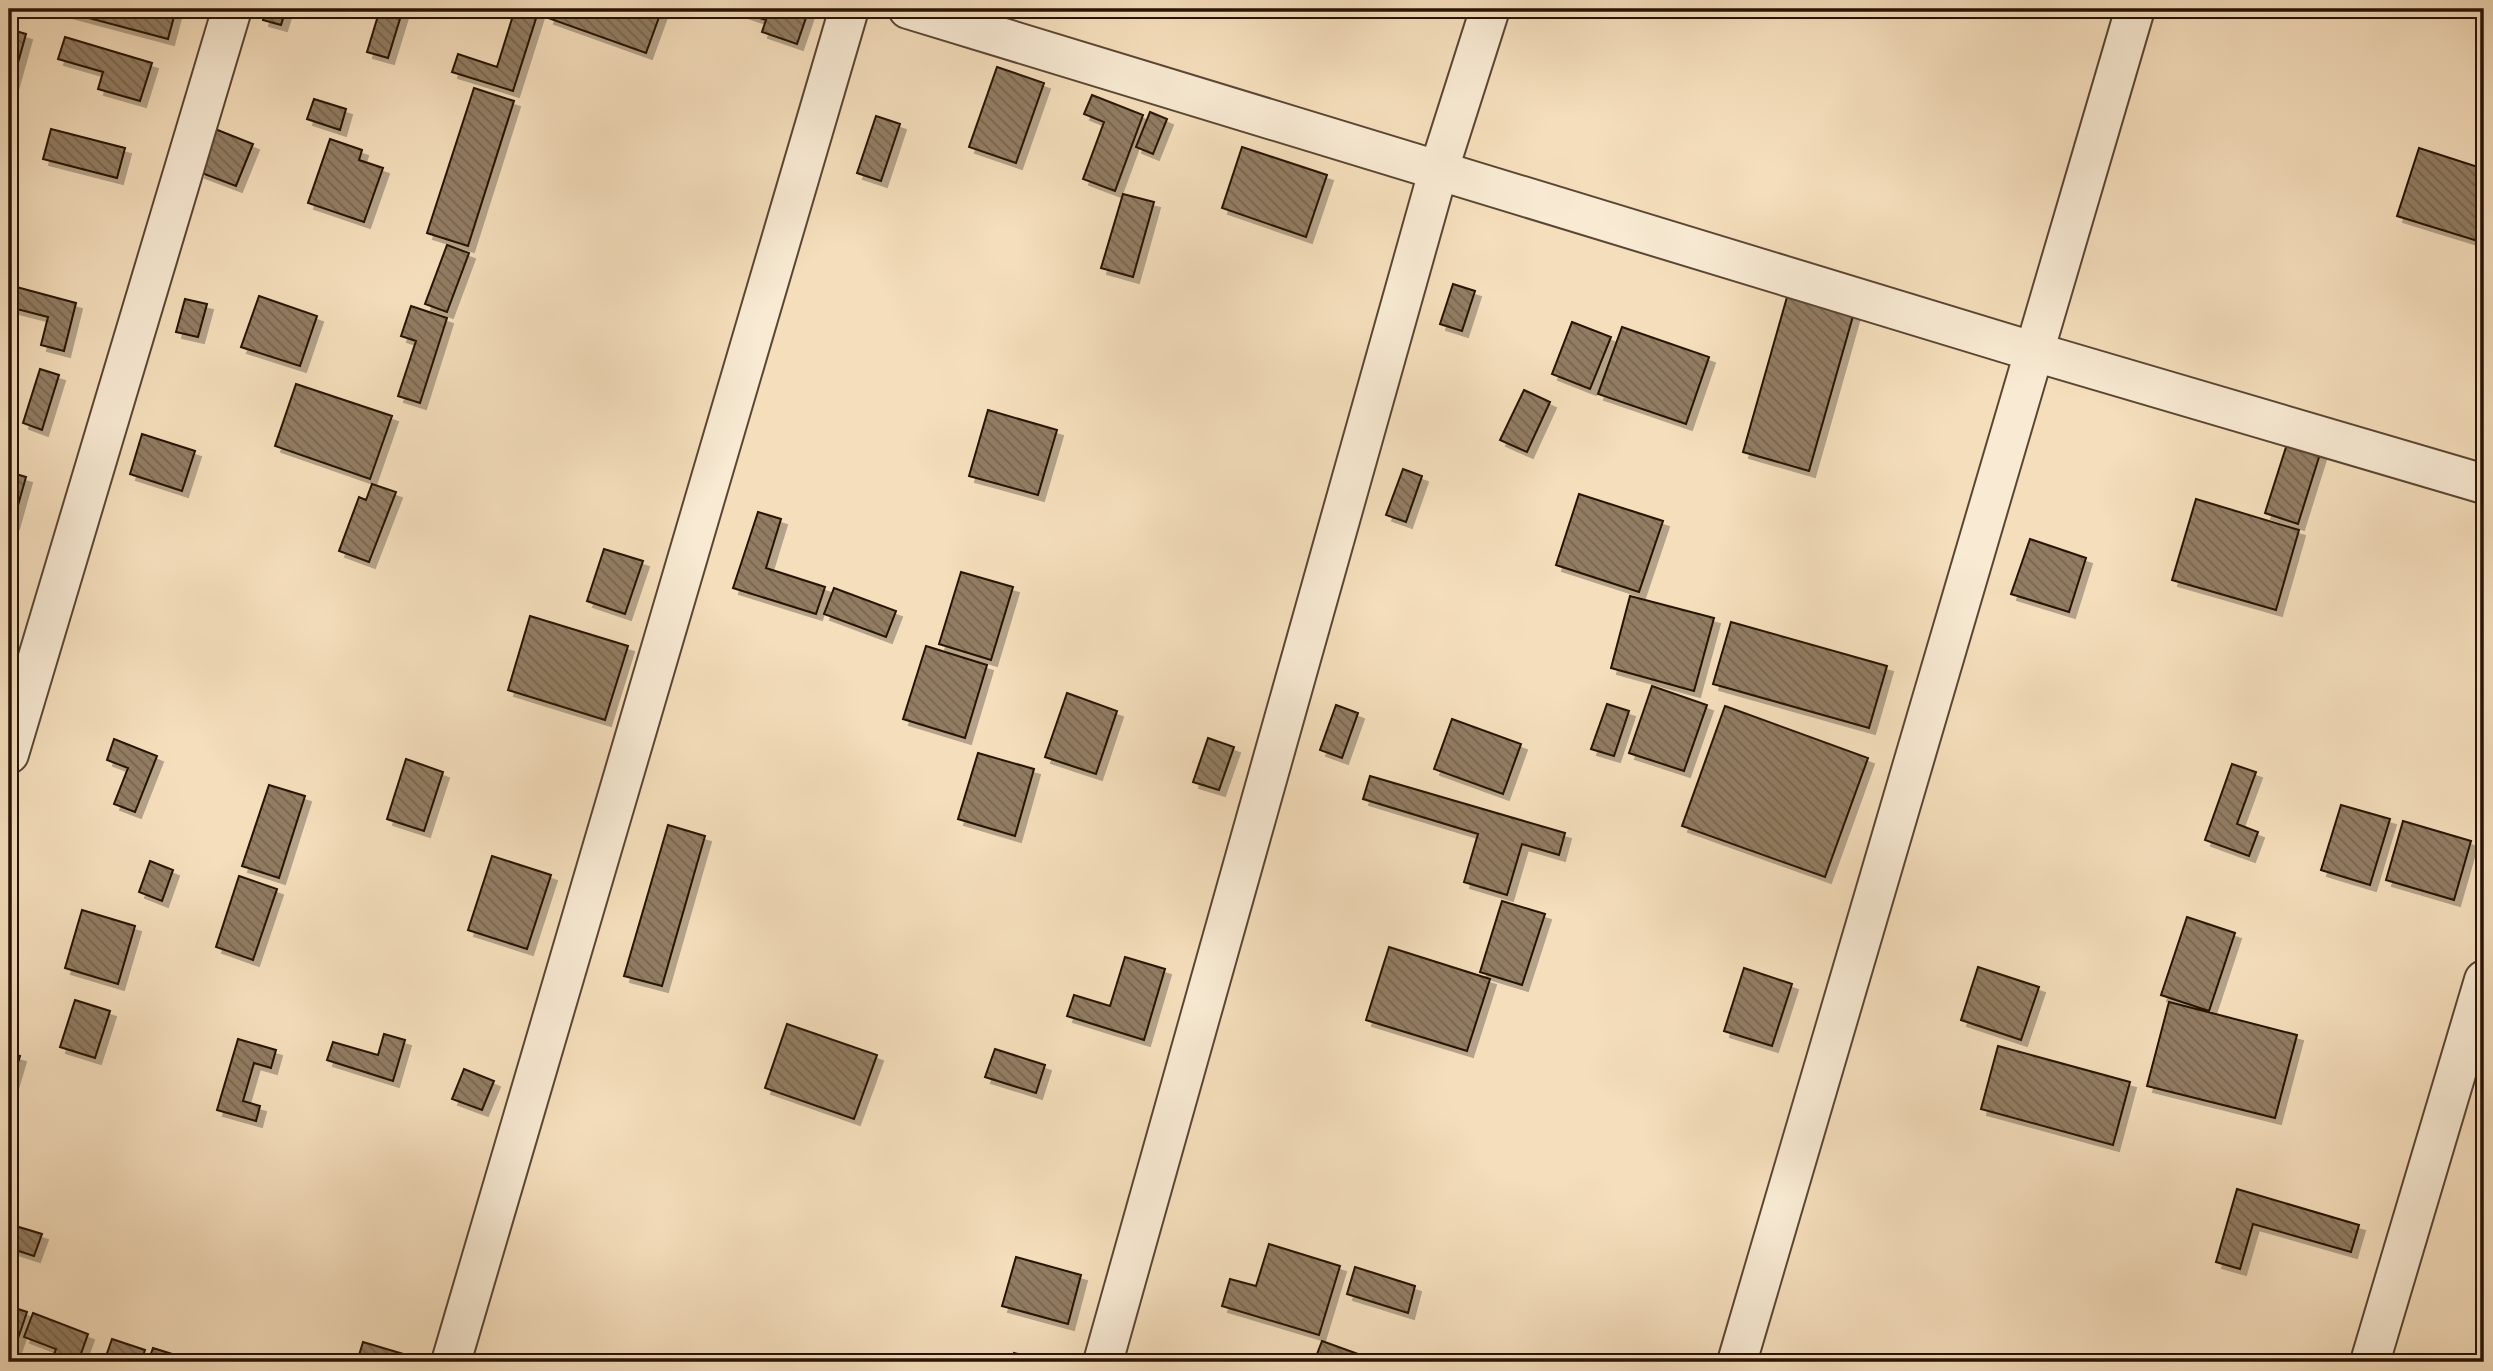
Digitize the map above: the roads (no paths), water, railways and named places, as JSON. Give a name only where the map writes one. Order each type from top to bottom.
[{"type":"street","points":[[9,754],[232,9]]},
{"type":"street","points":[[451,1362],[849,9]]},
{"type":"street","points":[[908,9],[2035,352],[2484,484]]},
{"type":"street","points":[[1103,1362],[1438,172],[1490,9]]},
{"type":"street","points":[[1737,1362],[2136,9]]},
{"type":"street","points":[[2370,1362],[2484,980]]}]
